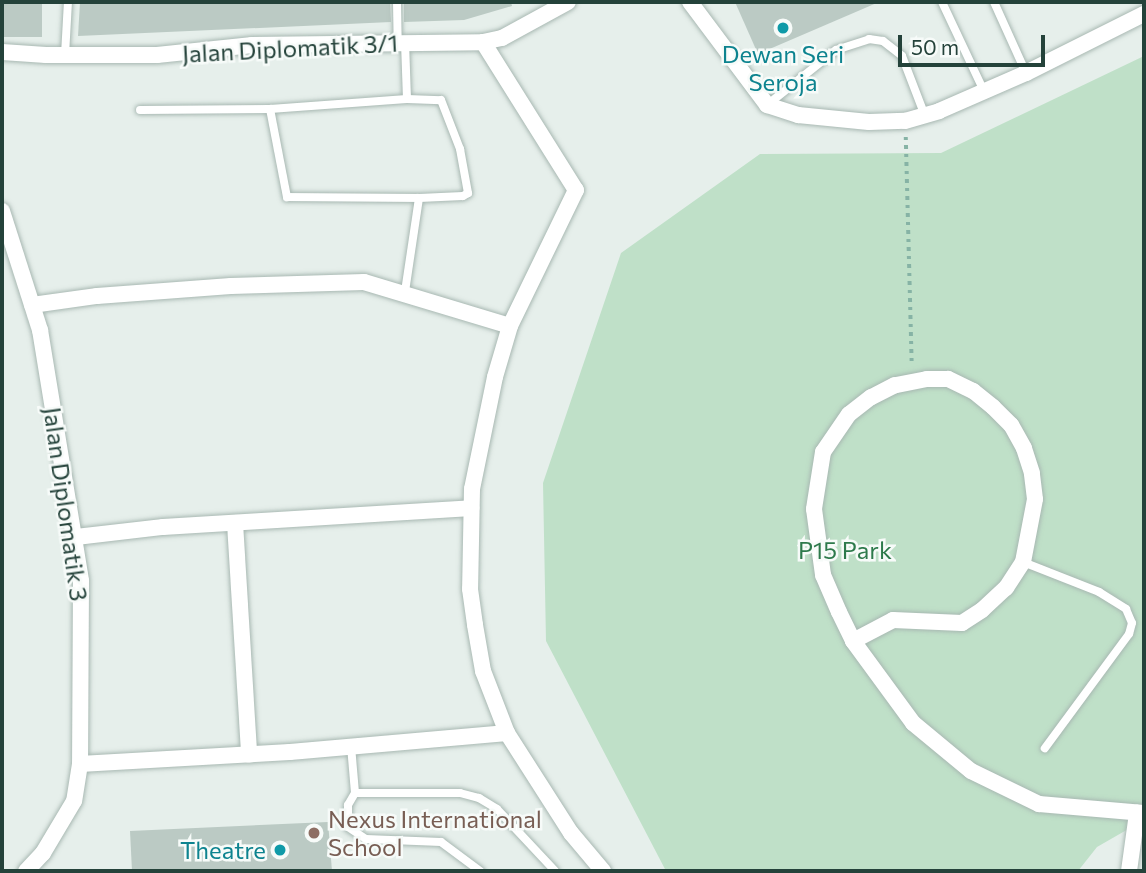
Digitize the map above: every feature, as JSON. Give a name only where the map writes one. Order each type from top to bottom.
[{"type":"street","name":"Jalan Diplomatik 3/1","points":[[2,52],[157,55],[252,46],[482,41],[502,38],[568,2]]},
{"type":"street","points":[[690,2],[767,105],[798,115],[831,121],[905,121],[925,116],[983,89],[1026,73],[1144,14]]},
{"type":"street","points":[[482,41],[576,190],[575,198],[510,326],[484,426],[471,508],[470,589],[475,625],[484,671],[508,733],[571,833],[603,871]]},
{"type":"street","name":"Jalan Diplomatik 3","points":[[2,211],[40,330],[76,537],[81,581],[80,764],[74,801],[43,853],[26,871]]},
{"type":"street","points":[[32,305],[97,296],[231,286],[364,282],[405,292],[510,326]]},
{"type":"street","points":[[853,641],[892,620],[961,623],[982,610],[1006,588],[1023,562],[1030,535],[1034,486],[1024,448],[1012,425],[973,391],[948,379],[895,385],[871,397],[849,414],[822,452],[814,509],[823,575],[853,641],[913,723],[971,771],[1039,804],[1141,813],[1129,871]]},
{"type":"street","points":[[76,537],[235,523],[471,508]]},
{"type":"street","points":[[235,523],[249,755]]},
{"type":"street","points":[[80,764],[249,755],[508,733]]},
{"type":"lane","points":[[65,55],[68,2]]},
{"type":"lane","points":[[397,2],[407,99]]},
{"type":"lane","points":[[942,2],[983,89]]},
{"type":"lane","points":[[994,2],[1026,73]]},
{"type":"lane","points":[[767,105],[836,50],[869,39],[883,41],[902,56],[925,116]]},
{"type":"lane","points":[[139,110],[270,109],[434,98],[445,104],[468,193],[463,197],[419,198],[287,197],[270,109]]},
{"type":"lane","points":[[405,292],[419,198]]},
{"type":"lane","points":[[1023,562],[1099,593],[1126,609],[1132,622],[1129,634],[1045,748]]},
{"type":"lane","points":[[351,746],[355,793],[348,805],[348,827],[366,839],[441,842],[480,871]]},
{"type":"lane","points":[[355,793],[460,793],[479,798],[497,809],[555,871]]},
{"type":"path","points":[[905,121],[912,382]]},
{"type":"green space","name":"P15 Park","points":[[1144,56],[1144,820],[1097,847],[1078,871],[666,871],[546,641],[543,483],[621,253],[760,154],[941,153]]},
{"type":"building","points":[[2,2],[42,2],[42,37],[2,37]]},
{"type":"building","points":[[80,2],[390,2],[391,22],[78,36]]},
{"type":"building","points":[[404,2],[511,2],[512,6],[464,20],[404,22]]},
{"type":"building","name":"Dewan Seri Seroja","points":[[735,2],[879,2],[758,54]]},
{"type":"building","points":[[328,822],[332,871],[132,871],[130,831]]},
{"type":"place","name":"Dewan Seri Seroja","points":[[783,28]]},
{"type":"place","name":"Nexus International School","points":[[314,833]]},
{"type":"place","name":"Theatre","points":[[280,850]]}]
